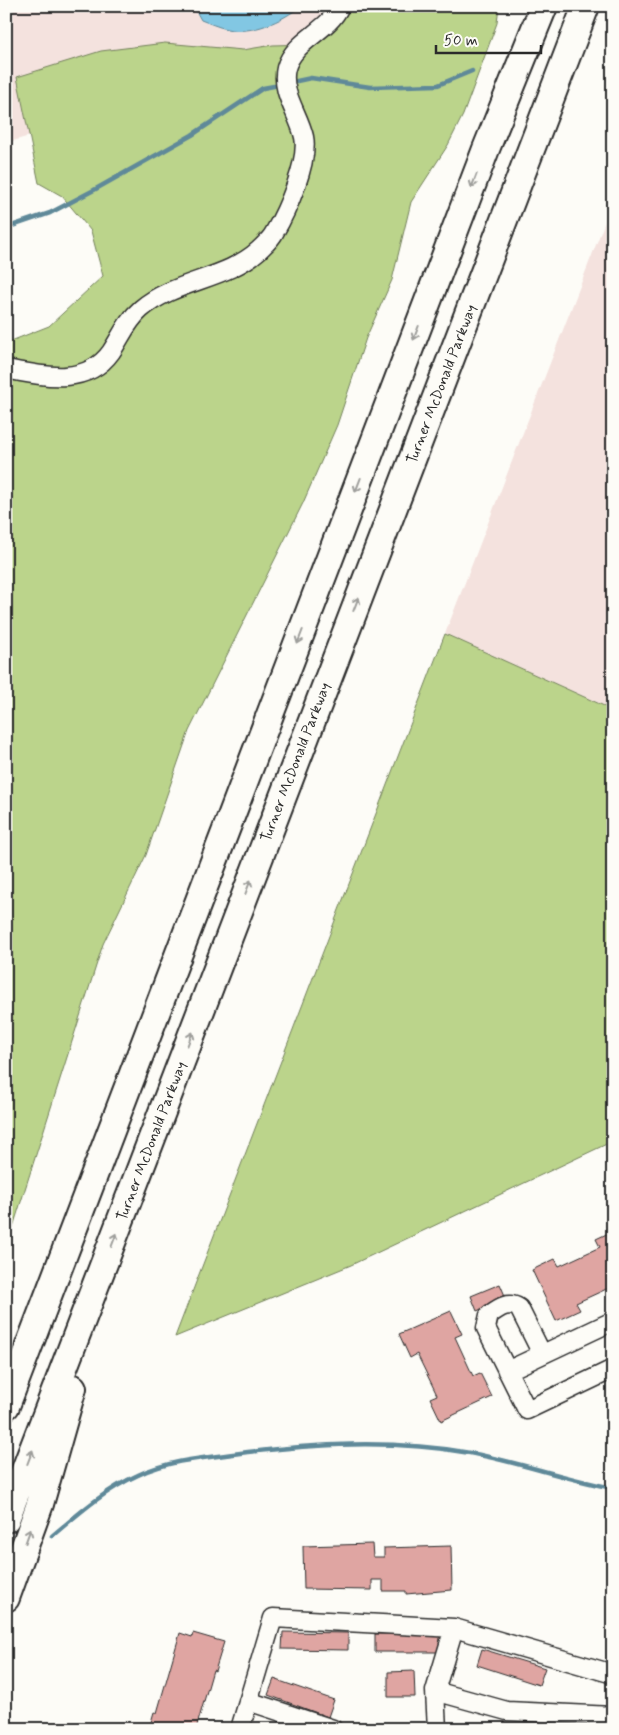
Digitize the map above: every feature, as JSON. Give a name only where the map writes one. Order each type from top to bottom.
[{"type":"highway","points":[[486,149],[524,6]]},
{"type":"highway","points":[[6,1406],[486,149],[544,6]]},
{"type":"highway","name":"Turner McDonald Parkway","points":[[6,1519],[97,1286],[586,6]]},
{"type":"highway","points":[[6,1598],[40,1504],[80,1362],[97,1286]]},
{"type":"street","points":[[6,369],[57,377],[78,375],[95,368],[110,353],[124,328],[141,309],[159,297],[234,266],[257,251],[273,235],[304,157],[304,138],[285,88],[286,69],[292,55],[304,41],[322,28],[340,6]]},
{"type":"street","points":[[542,1354],[519,1308],[515,1305],[506,1305],[489,1315],[486,1328],[526,1410],[613,1369]]},
{"type":"street","points":[[507,1371],[613,1321]]},
{"type":"street","points":[[240,1729],[273,1618],[454,1628],[613,1674]]},
{"type":"street","points":[[438,1729],[435,1691],[454,1628]]},
{"type":"street","points":[[435,1691],[507,1711],[613,1716]]},
{"type":"street","points":[[248,1700],[334,1729]]},
{"type":"shaded area","points":[[6,6],[410,6],[181,91],[6,143]]},
{"type":"shaded area","points":[[613,201],[613,710],[445,634]]},
{"type":"green space","points":[[349,6],[499,6],[497,23],[463,115],[448,145],[411,202],[392,280],[366,338],[337,425],[303,503],[189,731],[146,855],[103,944],[6,1249],[6,343],[49,326],[103,276],[91,231],[62,196],[39,183],[17,77],[101,51],[165,43],[243,50],[273,45],[309,44],[342,18]]},
{"type":"green space","points":[[445,634],[613,710],[613,1141],[351,1265],[175,1337]]},
{"type":"water","points":[[197,6],[301,6],[285,17],[266,25],[246,30],[237,30],[224,28],[201,20],[196,11]]},
{"type":"building","points":[[613,1231],[613,1286],[576,1303],[580,1310],[556,1321],[532,1270],[555,1259],[559,1266],[600,1247],[596,1239]]},
{"type":"building","points":[[500,1284],[506,1298],[477,1311],[471,1296]]},
{"type":"building","points":[[451,1311],[462,1334],[455,1337],[473,1376],[480,1373],[492,1397],[441,1421],[430,1398],[437,1395],[417,1354],[410,1358],[399,1334]]},
{"type":"building","points":[[372,1544],[373,1557],[384,1557],[384,1548],[451,1546],[452,1590],[406,1594],[406,1591],[383,1591],[383,1580],[372,1580],[372,1590],[304,1589],[303,1546]]},
{"type":"building","points":[[283,1632],[348,1633],[348,1650],[282,1649]]},
{"type":"building","points":[[180,1633],[192,1637],[193,1633],[224,1642],[215,1671],[213,1670],[196,1729],[149,1729],[154,1712],[157,1713]]},
{"type":"building","points":[[375,1634],[440,1634],[440,1652],[375,1652]]},
{"type":"building","points":[[482,1649],[545,1668],[539,1685],[477,1665]]},
{"type":"building","points":[[414,1671],[415,1697],[388,1697],[388,1672]]},
{"type":"building","points":[[274,1679],[334,1700],[328,1717],[268,1695]]},
{"type":"waterway","points":[[297,81],[311,78],[370,87],[438,85],[472,71]]},
{"type":"waterway","points":[[6,228],[50,213],[94,190],[192,135],[263,88],[274,86]]},
{"type":"waterway","points":[[52,1536],[103,1495],[149,1470],[172,1463],[197,1459],[292,1448],[381,1445],[440,1449],[488,1457],[613,1488]]}]
